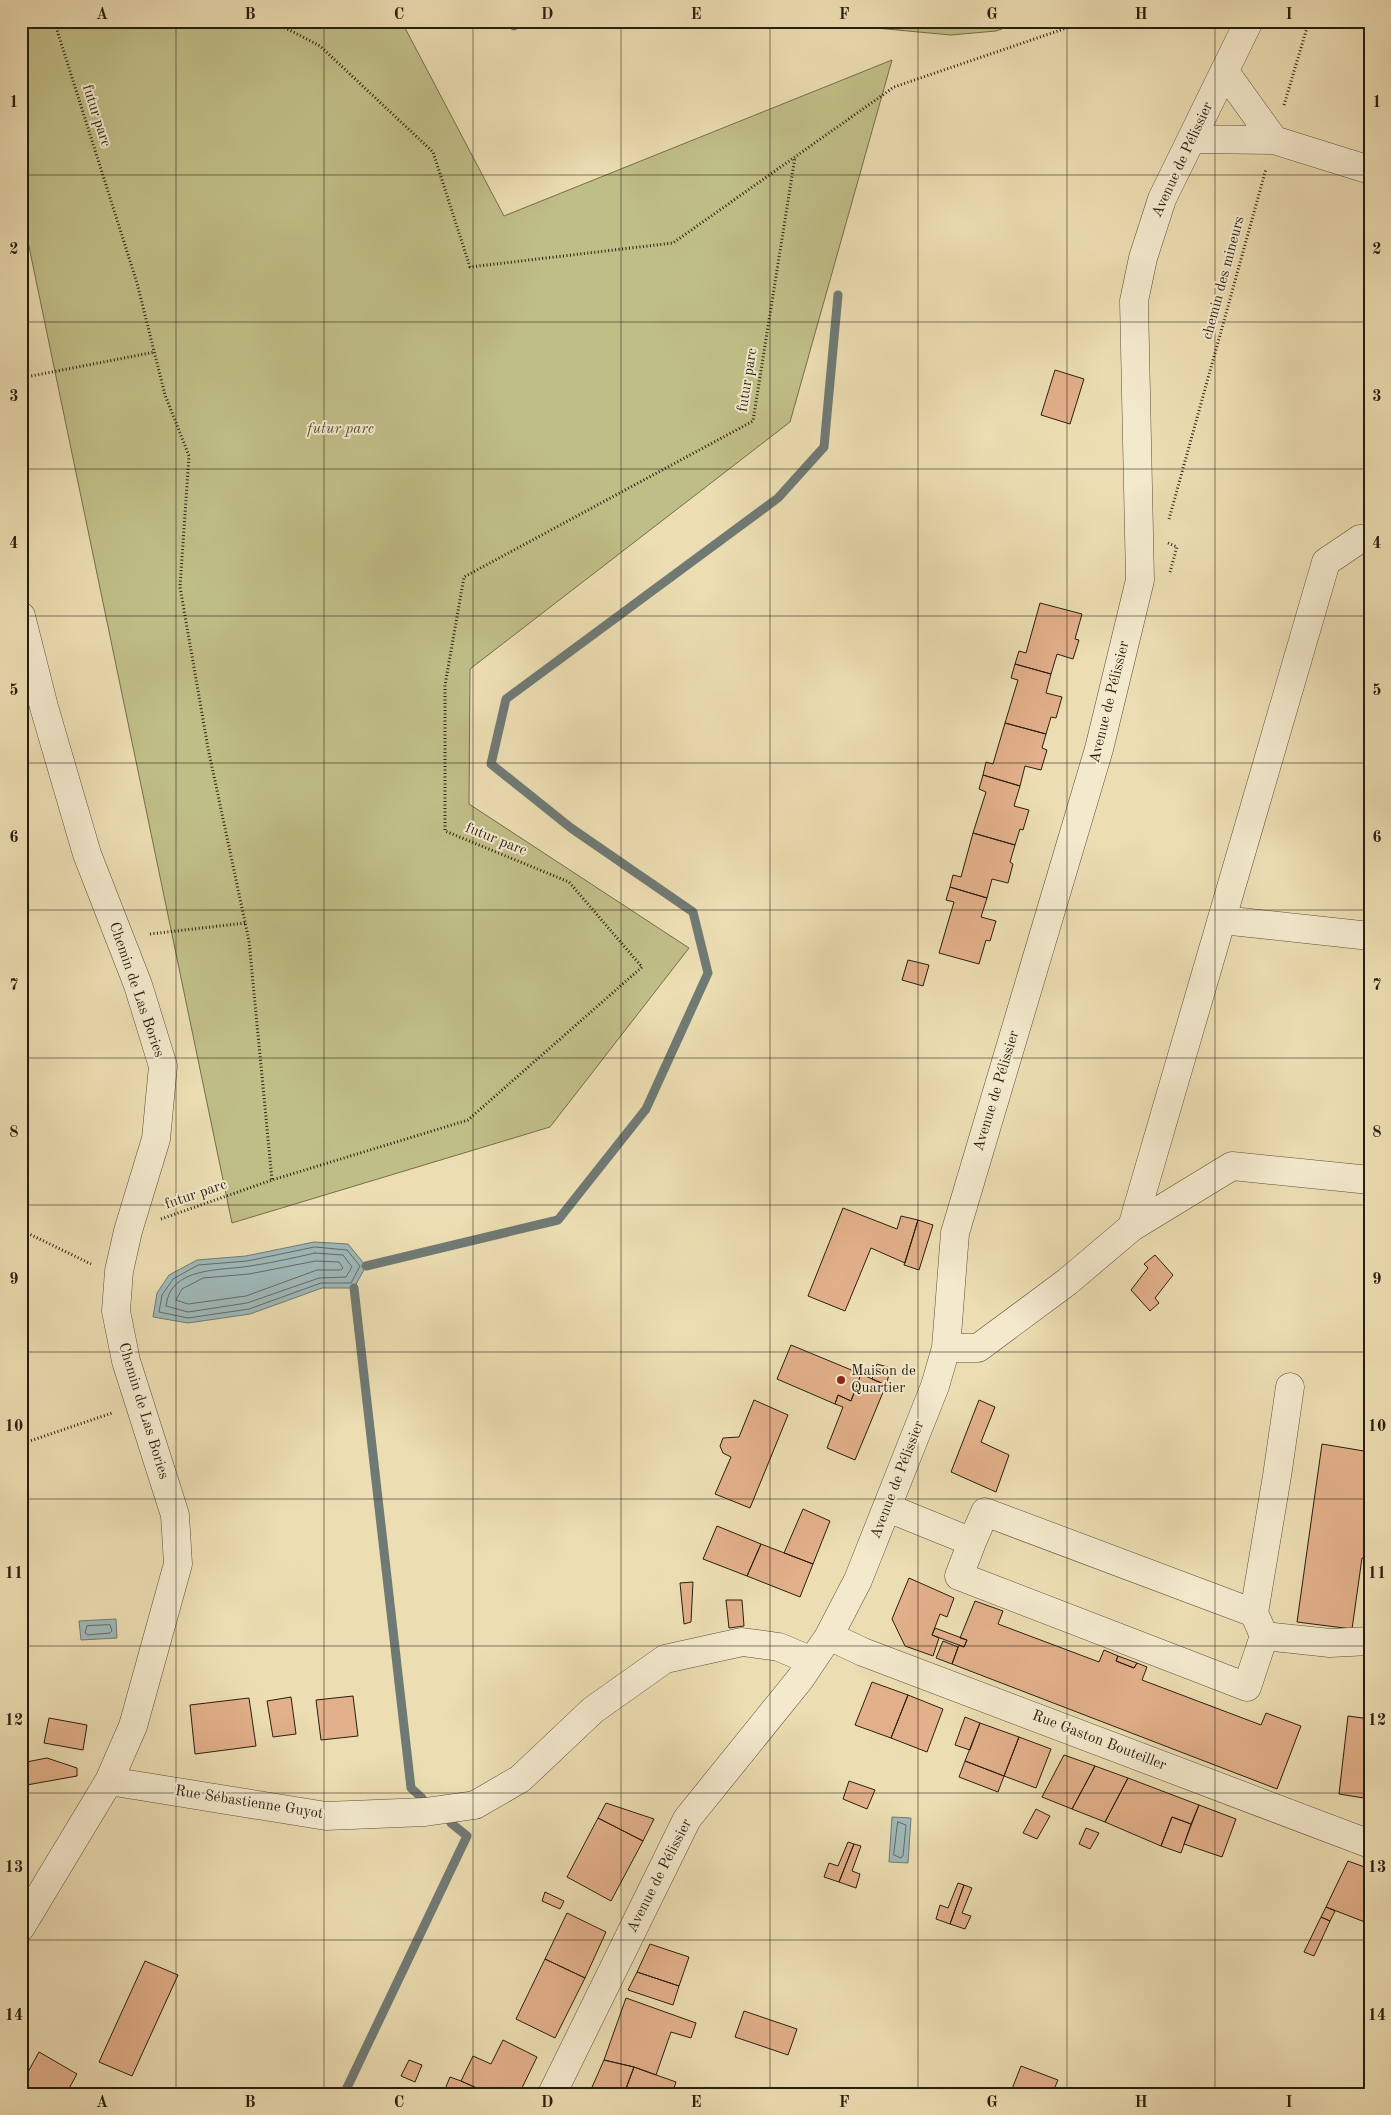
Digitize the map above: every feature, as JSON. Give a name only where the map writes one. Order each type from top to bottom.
[{"type":"street","name":"Avenue de Pélissier","points":[[552,2094],[687,1820],[800,1679],[829,1636],[858,1580],[935,1386],[946,1348],[955,1233],[1099,749],[1140,580],[1134,301],[1143,258],[1162,199],[1193,139],[1249,21]]},
{"type":"street","points":[[1224,72],[1274,140]]},
{"type":"street","points":[[1193,139],[1274,140],[1370,170]]},
{"type":"street","points":[[1132,1227],[1326,562],[1360,539],[1370,540]]},
{"type":"street","name":"Chemin de Las Bories","points":[[21,616],[44,707],[87,854],[138,985],[163,1066],[156,1139],[128,1231],[119,1278],[116,1311],[126,1361],[175,1515],[178,1564],[133,1726],[109,1781],[21,1927]]},
{"type":"street","points":[[1222,920],[1370,936]]},
{"type":"street","points":[[946,1348],[978,1348],[1102,1255],[1132,1227],[1232,1166],[1370,1180]]},
{"type":"street","points":[[1290,1387],[1259,1624],[1247,1687],[959,1576],[985,1512],[1259,1624],[1330,1643],[1370,1641]]},
{"type":"street","points":[[888,1508],[972,1542]]},
{"type":"street","name":"Rue Gaston Bouteiller","points":[[829,1636],[863,1652],[1370,1844]]},
{"type":"street","name":"Rue Sébastienne Guyot","points":[[109,1781],[326,1816],[425,1812],[475,1805],[520,1780],[592,1710],[665,1659],[742,1642],[779,1647],[812,1661]]},
{"type":"path","name":"futur parc","points":[[83,21],[56,27],[137,283],[166,395],[189,456],[180,587],[208,748],[249,941],[272,1180]]},
{"type":"path","points":[[272,21],[280,23],[320,46],[433,152],[470,267],[674,243],[894,87],[1087,21]]},
{"type":"path","name":"chemin des mineurs","points":[[1168,522],[1309,21]]},
{"type":"path","name":"futur parc","points":[[128,1231],[272,1180],[468,1120],[642,967],[570,882],[445,832],[445,685],[464,577],[752,421],[795,157]]},
{"type":"path","points":[[21,378],[154,352]]},
{"type":"path","points":[[119,938],[245,923]]},
{"type":"path","points":[[21,1230],[119,1278]]},
{"type":"path","points":[[21,1444],[139,1404]]},
{"type":"green space","name":"futur parc","points":[[21,21],[396,21],[405,28],[504,216],[892,60],[790,422],[470,669],[469,804],[689,948],[550,1127],[232,1223],[21,208]]},
{"type":"green space","points":[[854,21],[1024,21],[996,31],[951,35],[854,26]]},
{"type":"water","points":[[314,1242],[348,1244],[366,1266],[354,1288],[322,1288],[250,1314],[188,1323],[153,1317],[157,1293],[169,1275],[197,1260],[246,1256]]},
{"type":"water","points":[[116,1619],[117,1638],[81,1640],[79,1621]]},
{"type":"water","points":[[892,1817],[911,1818],[908,1863],[889,1862]]},
{"type":"building","points":[[1055,370],[1084,379],[1070,424],[1041,415]]},
{"type":"building","points":[[1040,603],[1082,614],[1075,639],[1079,640],[1073,659],[1057,654],[1051,674],[1015,664],[1019,651],[1026,653]]},
{"type":"building","points":[[1015,664],[1051,674],[1046,693],[1062,697],[1056,718],[1051,717],[1046,734],[1005,723],[1018,680],[1011,678]]},
{"type":"building","points":[[1005,723],[1046,734],[1042,748],[1047,750],[1041,770],[1025,766],[1020,786],[983,775],[986,762],[993,764]]},
{"type":"building","points":[[983,775],[1020,786],[1014,806],[1029,810],[1023,830],[1020,829],[1015,845],[973,833],[986,792],[979,789]]},
{"type":"building","points":[[973,833],[1015,845],[1010,862],[1013,864],[1008,883],[992,879],[987,898],[950,887],[953,875],[961,877]]},
{"type":"building","points":[[950,887],[987,898],[981,917],[996,921],[990,941],[986,940],[979,964],[939,953],[954,902],[946,900]]},
{"type":"building","points":[[908,960],[929,965],[923,986],[902,980]]},
{"type":"building","points":[[843,1208],[897,1229],[901,1216],[918,1220],[905,1263],[871,1248],[845,1311],[808,1296]]},
{"type":"building","points":[[918,1220],[933,1225],[919,1270],[904,1265]]},
{"type":"building","points":[[1155,1255],[1173,1275],[1155,1298],[1159,1303],[1150,1311],[1131,1290],[1148,1268],[1144,1264]]},
{"type":"building","points":[[791,1345],[861,1374],[851,1401],[838,1395],[835,1404],[777,1379]]},
{"type":"building","points":[[877,1364],[891,1368],[886,1385],[872,1379]]},
{"type":"building","points":[[861,1374],[886,1385],[855,1460],[827,1448],[843,1407],[835,1404],[838,1395],[851,1401]]},
{"type":"building","points":[[754,1400],[788,1415],[750,1508],[715,1494],[731,1457],[723,1453],[720,1446],[723,1438],[739,1437]]},
{"type":"building","points":[[979,1400],[995,1407],[981,1442],[1009,1455],[996,1492],[951,1472]]},
{"type":"building","points":[[1322,1444],[1370,1452],[1370,1499],[1366,1522],[1370,1523],[1370,1559],[1362,1558],[1352,1629],[1297,1622]]},
{"type":"building","points":[[803,1509],[830,1521],[813,1564],[784,1553]]},
{"type":"building","points":[[717,1526],[761,1544],[747,1576],[703,1559]]},
{"type":"building","points":[[761,1544],[813,1564],[800,1597],[747,1576]]},
{"type":"building","points":[[909,1578],[954,1598],[947,1617],[940,1614],[932,1635],[939,1638],[933,1656],[905,1646],[892,1619]]},
{"type":"building","points":[[693,1582],[691,1622],[684,1624],[680,1583]]},
{"type":"building","points":[[726,1600],[742,1600],[744,1626],[729,1628]]},
{"type":"building","points":[[975,1601],[1003,1611],[998,1624],[1099,1662],[1104,1650],[1118,1656],[1116,1661],[1134,1668],[1137,1663],[1147,1667],[1142,1680],[1261,1725],[1266,1713],[1301,1726],[1277,1789],[952,1664],[959,1645],[964,1647],[967,1640],[960,1638]]},
{"type":"building","points":[[935,1628],[967,1640],[964,1647],[932,1635]]},
{"type":"building","points":[[943,1641],[958,1647],[952,1664],[936,1658]]},
{"type":"building","points":[[1118,1656],[1137,1663],[1134,1668],[1116,1661]]},
{"type":"building","points":[[872,1682],[908,1695],[891,1738],[855,1725]]},
{"type":"building","points":[[908,1695],[943,1709],[927,1752],[891,1738]]},
{"type":"building","points":[[353,1696],[358,1736],[321,1740],[316,1700]]},
{"type":"building","points":[[291,1697],[296,1734],[273,1737],[267,1701]]},
{"type":"building","points":[[249,1698],[256,1746],[195,1754],[190,1705]]},
{"type":"building","points":[[1348,1716],[1370,1719],[1370,1799],[1339,1794]]},
{"type":"building","points":[[965,1717],[980,1723],[970,1750],[955,1745]]},
{"type":"building","points":[[49,1718],[87,1725],[83,1750],[44,1743]]},
{"type":"building","points":[[980,1723],[1019,1737],[1004,1776],[965,1761]]},
{"type":"building","points":[[1019,1737],[1051,1749],[1036,1788],[1004,1776]]},
{"type":"building","points":[[1064,1755],[1095,1766],[1072,1809],[1042,1797]]},
{"type":"building","points":[[47,1758],[77,1768],[77,1776],[21,1786],[21,1763]]},
{"type":"building","points":[[965,1761],[1004,1776],[998,1792],[959,1777]]},
{"type":"building","points":[[1095,1766],[1128,1778],[1105,1822],[1072,1809]]},
{"type":"building","points":[[1128,1778],[1199,1805],[1191,1824],[1172,1817],[1161,1846],[1105,1822]]},
{"type":"building","points":[[849,1781],[875,1790],[867,1809],[843,1799]]},
{"type":"building","points":[[606,1803],[654,1819],[643,1841],[598,1818]]},
{"type":"building","points":[[1199,1805],[1236,1819],[1222,1857],[1184,1844]]},
{"type":"building","points":[[1036,1809],[1050,1816],[1037,1839],[1023,1833]]},
{"type":"building","points":[[1172,1817],[1191,1824],[1181,1853],[1161,1846]]},
{"type":"building","points":[[598,1818],[643,1841],[611,1901],[567,1877]]},
{"type":"building","points":[[1086,1828],[1099,1833],[1090,1849],[1079,1844]]},
{"type":"building","points":[[848,1842],[854,1844],[839,1882],[824,1877],[829,1863],[838,1866]]},
{"type":"building","points":[[854,1844],[861,1846],[852,1871],[860,1874],[856,1888],[839,1882]]},
{"type":"building","points":[[1348,1861],[1370,1869],[1370,1924],[1326,1907]]},
{"type":"building","points":[[958,1883],[964,1885],[950,1924],[936,1919],[940,1905],[948,1908]]},
{"type":"building","points":[[964,1885],[972,1888],[962,1913],[971,1916],[965,1929],[950,1924]]},
{"type":"building","points":[[545,1892],[564,1901],[560,1909],[542,1901]]},
{"type":"building","points":[[1326,1907],[1335,1911],[1330,1921],[1321,1917]]},
{"type":"building","points":[[567,1913],[606,1932],[585,1978],[545,1959]]},
{"type":"building","points":[[1321,1917],[1330,1921],[1314,1956],[1304,1952]]},
{"type":"building","points":[[650,1944],[689,1957],[679,1986],[637,1972]]},
{"type":"building","points":[[545,1959],[585,1978],[555,2038],[516,2019]]},
{"type":"building","points":[[145,1961],[178,1975],[132,2076],[99,2062]]},
{"type":"building","points":[[637,1972],[679,1986],[673,2005],[628,1990]]},
{"type":"building","points":[[626,1998],[696,2023],[691,2038],[671,2032],[656,2075],[634,2067],[604,2060]]},
{"type":"building","points":[[744,2011],[797,2029],[788,2055],[735,2037]]},
{"type":"building","points":[[503,2040],[537,2057],[519,2094],[490,2094],[461,2081],[473,2056],[491,2064]]},
{"type":"building","points":[[39,2052],[77,2074],[66,2094],[21,2094],[21,2080],[23,2081]]},
{"type":"building","points":[[409,2060],[422,2065],[415,2082],[401,2076]]},
{"type":"building","points":[[604,2060],[634,2067],[624,2094],[589,2094]]},
{"type":"building","points":[[1021,2066],[1058,2080],[1052,2094],[1010,2094]]},
{"type":"building","points":[[634,2067],[676,2082],[672,2094],[624,2094]]},
{"type":"building","points":[[450,2077],[461,2081],[490,2094],[443,2094]]},
{"type":"waterway","points":[[514,26],[515,21]]},
{"type":"waterway","points":[[366,1266],[558,1220],[646,1109],[708,973],[693,912],[571,828],[491,764],[506,699],[778,498],[824,447],[838,295]]},
{"type":"waterway","points":[[354,1288],[411,1788],[422,1798]]},
{"type":"waterway","points":[[344,2094],[467,1836],[451,1823]]},
{"type":"place","name":"Maison de Quartier","points":[[841,1380]]}]
